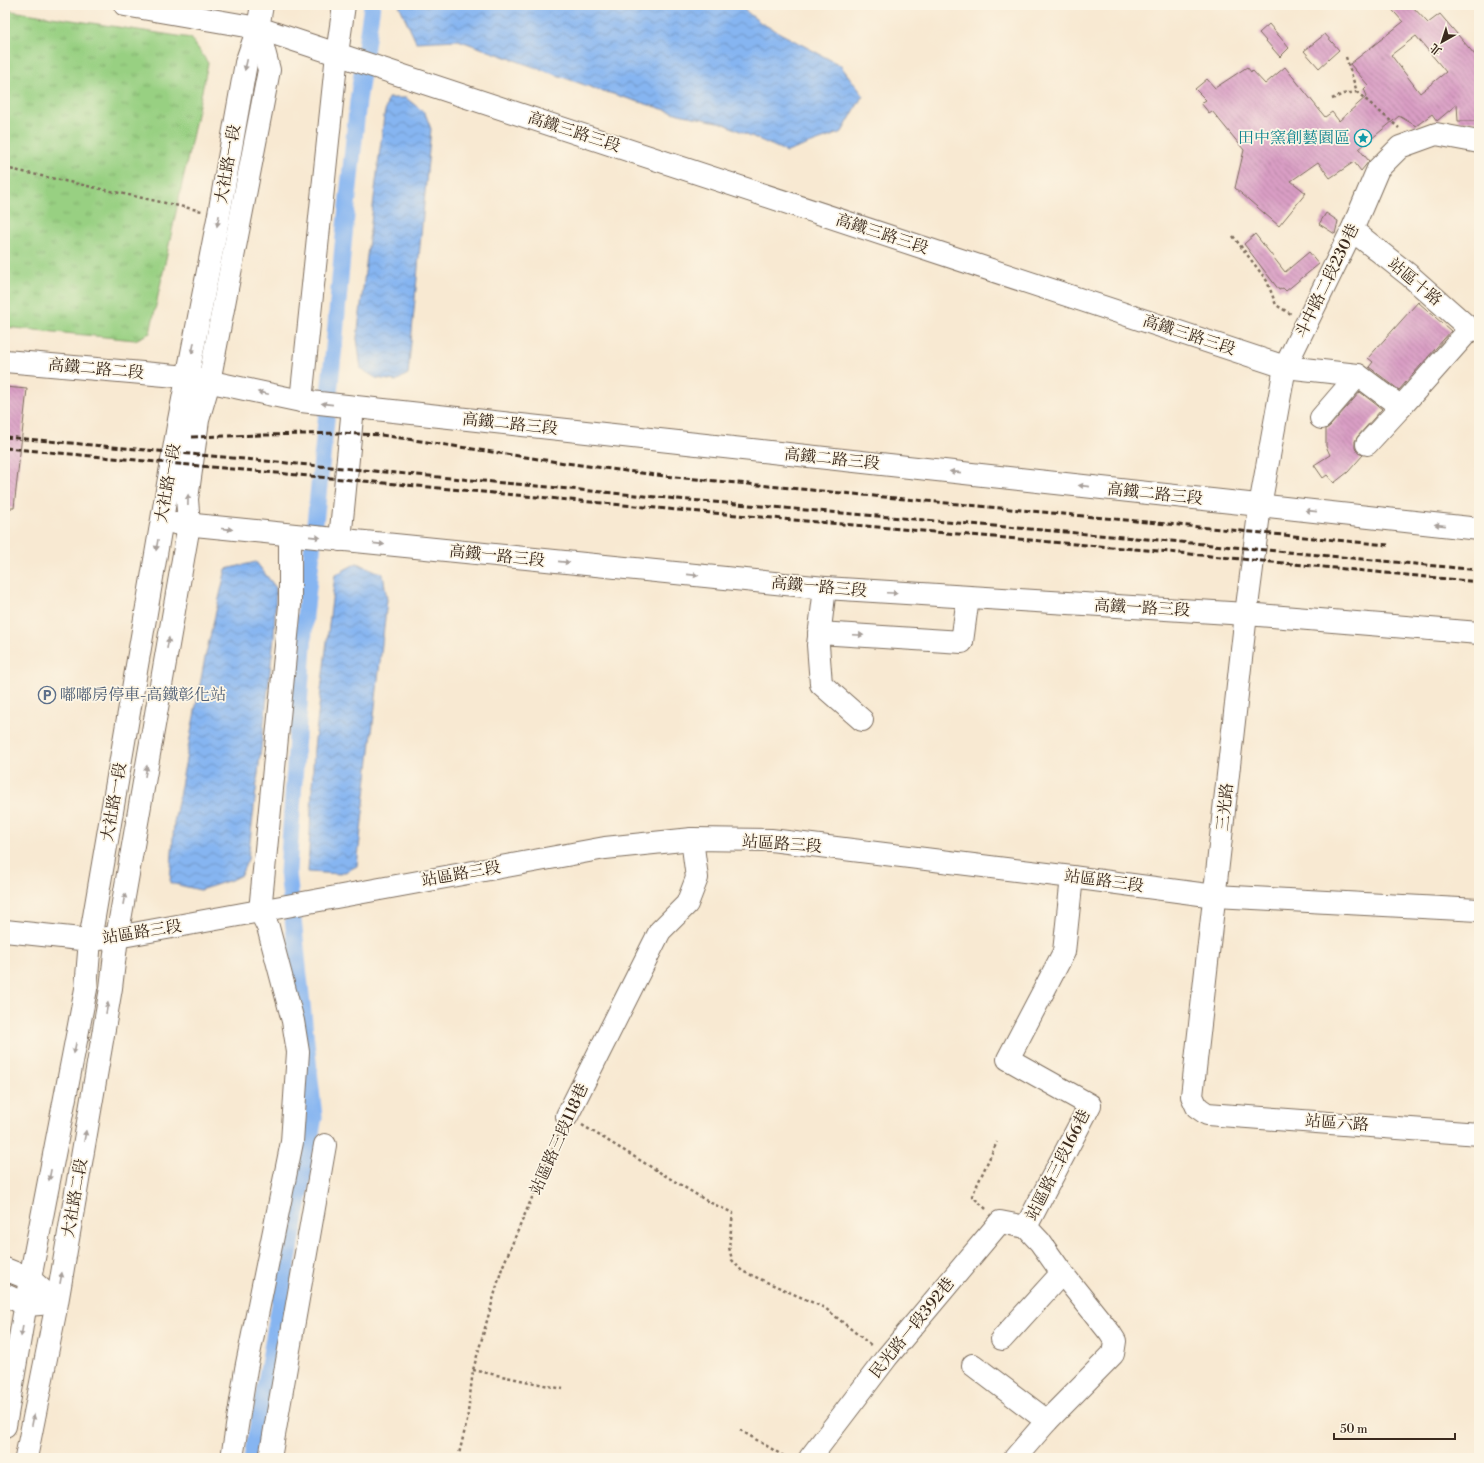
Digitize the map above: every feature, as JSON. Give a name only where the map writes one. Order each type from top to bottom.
[{"type":"street","name":"高鐵三路三段","points":[[125,5],[258,28],[1285,367],[1358,375]]},
{"type":"street","name":"大社路一段","points":[[90,940],[161,521],[220,214],[246,63],[258,28],[262,5]]},
{"type":"street","points":[[301,401],[337,54],[344,5]]},
{"type":"street","name":"大社路一段","points":[[117,937],[188,525],[187,499],[198,420],[209,382],[269,70],[258,28]]},
{"type":"street","name":"斗中路二段230巷","points":[[1260,506],[1285,367],[1352,230],[1378,169],[1400,147],[1436,134],[1479,142]]},
{"type":"street","name":"站區十路","points":[[1352,230],[1475,329]]},
{"type":"street","points":[[1367,444],[1475,329]]},
{"type":"street","name":"高鐵二路二段","points":[[5,361],[188,377]]},
{"type":"street","points":[[1321,418],[1358,375],[1401,407]]},
{"type":"street","name":"高鐵二路三段","points":[[188,377],[301,401],[1479,529]]},
{"type":"street","points":[[340,540],[353,407]]},
{"type":"street","name":"三光路","points":[[1197,1107],[1192,1096],[1246,614],[1260,506]]},
{"type":"street","name":"高鐵一路三段","points":[[161,521],[188,525],[824,588],[1246,614],[1479,633]]},
{"type":"street","points":[[232,1458],[246,1369],[292,1142],[298,1052],[293,1021],[268,927],[260,911],[290,605],[290,535]]},
{"type":"street","points":[[824,588],[818,645],[821,684],[862,720]]},
{"type":"street","points":[[819,633],[962,642],[968,597]]},
{"type":"street","name":"站區路三段","points":[[5,930],[90,940],[117,937],[604,848],[692,840],[771,840],[1215,896],[1479,910]]},
{"type":"street","name":"站區路三段118巷","points":[[567,1116],[660,931],[687,904],[697,878],[692,840]]},
{"type":"street","name":"站區路三段166巷","points":[[1026,1227],[1090,1105],[1008,1058],[1064,952],[1072,877]]},
{"type":"street","name":"大社路二段","points":[[26,1458],[57,1303],[110,996],[117,937]]},
{"type":"street","name":"大社路二段","points":[[5,1426],[27,1305],[30,1279],[86,989],[90,940]]},
{"type":"street","name":"站區六路","points":[[1197,1107],[1207,1114],[1479,1134]]},
{"type":"street","points":[[270,1458],[325,1144]]},
{"type":"street","points":[[1000,1222],[1026,1227],[1040,1242],[1062,1273],[1110,1332],[1115,1341],[1113,1354],[1047,1421],[1015,1458]]},
{"type":"street","name":"民光路一段392巷","points":[[810,1458],[887,1357],[1000,1222]]},
{"type":"street","points":[[5,1269],[30,1279],[57,1303]]},
{"type":"street","points":[[1002,1339],[1062,1273]]},
{"type":"street","points":[[5,1295],[27,1305],[57,1303]]},
{"type":"street","points":[[973,1365],[1047,1421]]},
{"type":"path","points":[[1346,56],[1357,92],[1415,142]]},
{"type":"path","points":[[1332,99],[1343,94],[1357,92]]},
{"type":"path","points":[[5,168],[220,214]]},
{"type":"path","points":[[1233,236],[1267,281],[1276,305],[1306,324]]},
{"type":"path","points":[[567,1116],[707,1201],[733,1213],[729,1247],[732,1260],[742,1271],[825,1308],[887,1357]]},
{"type":"path","name":"站區路三段118巷","points":[[458,1458],[467,1421],[473,1370],[502,1268],[567,1116]]},
{"type":"path","points":[[997,1142],[972,1196],[1000,1222]]},
{"type":"path","points":[[473,1370],[563,1389]]},
{"type":"path","points":[[740,1430],[787,1458]]},
{"type":"green space","points":[[5,10],[191,38],[208,63],[150,333],[135,340],[5,327]]},
{"type":"water","points":[[399,5],[738,5],[761,23],[840,65],[863,95],[842,132],[787,152],[722,123],[679,114],[593,88],[458,40],[416,42]]},
{"type":"water","points":[[388,98],[406,98],[425,113],[431,129],[408,374],[396,381],[376,378],[361,369],[357,338],[384,116]]},
{"type":"water","points":[[256,562],[276,588],[274,638],[248,859],[241,875],[231,880],[200,890],[170,883],[174,823],[205,658],[226,569]]},
{"type":"water","points":[[357,563],[383,574],[387,600],[357,866],[341,874],[308,872],[314,748],[335,575]]},
{"type":"building","points":[[1388,5],[1411,5],[1428,23],[1440,14],[1479,60],[1479,121],[1458,121],[1457,104],[1437,121],[1432,114],[1416,126],[1399,116],[1359,149],[1369,161],[1361,171],[1354,162],[1330,178],[1318,162],[1291,181],[1306,193],[1279,226],[1235,188],[1244,150],[1212,111],[1209,113],[1201,103],[1206,100],[1195,89],[1207,79],[1215,88],[1247,67],[1251,72],[1252,70],[1265,84],[1285,67],[1325,117],[1332,112],[1339,121],[1367,96],[1364,89],[1368,85],[1350,64],[1403,22]],"holes":[[[1416,36],[1446,72],[1420,93],[1391,55]]]},
{"type":"building","points":[[1269,24],[1289,48],[1280,57],[1259,33]]},
{"type":"building","points":[[1325,34],[1339,50],[1319,68],[1304,51]]},
{"type":"building","points":[[1326,213],[1338,221],[1335,234],[1319,224]]},
{"type":"building","points":[[1255,234],[1285,272],[1309,252],[1319,264],[1286,291],[1283,288],[1279,290],[1244,244]]},
{"type":"building","points":[[1418,302],[1451,331],[1399,390],[1369,367],[1373,362],[1368,358]]},
{"type":"building","points":[[5,387],[27,389],[14,508],[5,508]]},
{"type":"building","points":[[1360,392],[1382,409],[1355,441],[1355,448],[1358,453],[1363,455],[1348,472],[1334,483],[1327,475],[1323,478],[1314,465],[1330,455],[1326,446],[1326,429]]},
{"type":"waterway","points":[[252,1458],[314,1117],[288,872],[305,616],[334,347],[358,101],[372,5]]},
{"type":"railway","points":[[192,437],[339,433],[381,435],[558,462],[664,476],[1388,545]]},
{"type":"railway","points":[[5,437],[678,499],[1170,541],[1479,570]]},
{"type":"railway","points":[[5,448],[678,510],[1169,552],[1479,582]]},
{"type":"place","name":"田中窯創藝園區","points":[[1363,138]]},
{"type":"place","name":"嘟嘟房停車-高鐵彰化站","points":[[47,695]]}]
